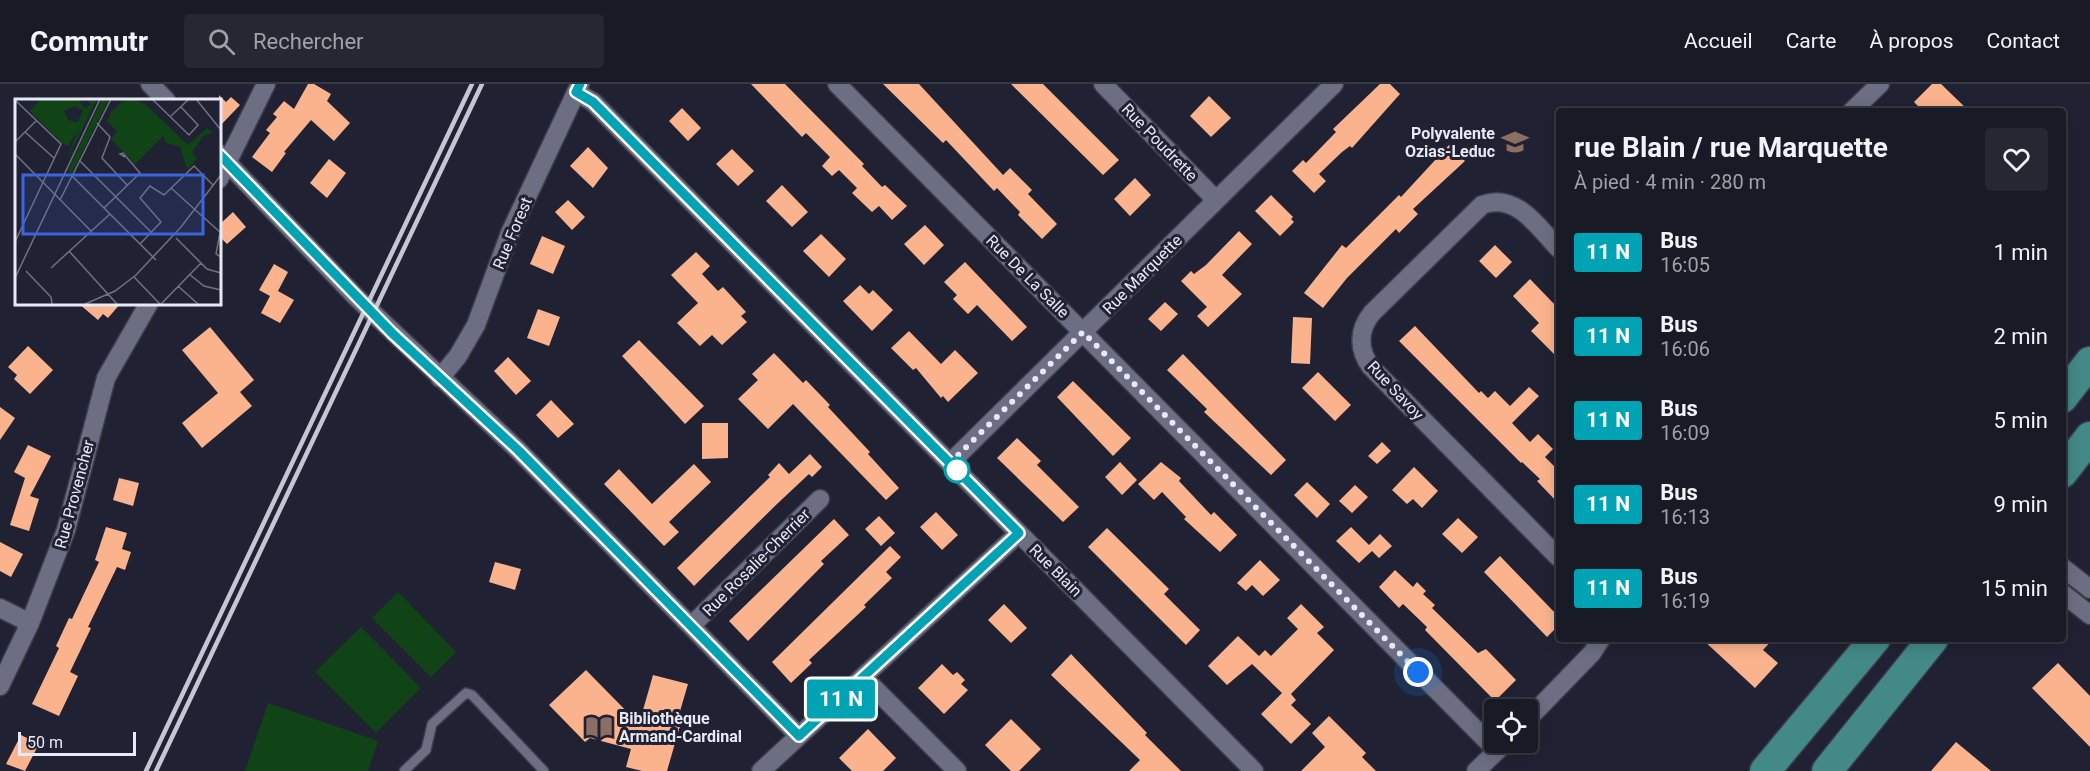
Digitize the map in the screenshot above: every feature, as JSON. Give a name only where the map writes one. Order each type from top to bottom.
[{"type":"main road","points":[[2066,393],[2090,362]]},
{"type":"main road","points":[[2066,468],[2090,437]]},
{"type":"main road","points":[[1766,771],[1873,642]]},
{"type":"main road","points":[[1827,771],[1931,642]]},
{"type":"street","points":[[150,84],[165,99]]},
{"type":"street","points":[[266,84],[222,165],[440,378],[518,450],[799,736]]},
{"type":"street","name":"Rue De La Salle","points":[[837,84],[1484,730]]},
{"type":"street","name":"Rue Poudrette","points":[[1103,84],[1216,200]]},
{"type":"street","name":"Rue Marquette","points":[[950,463],[1334,84]]},
{"type":"street","points":[[1855,108],[1880,84]]},
{"type":"street","name":"Rue Forest","points":[[440,378],[458,356],[476,325],[510,233],[578,88]]},
{"type":"street","name":"Rue Blain","points":[[578,88],[1254,771]]},
{"type":"street","name":"Rue Savoy","points":[[1556,246],[1523,212],[1504,202],[1493,202],[1477,208],[1372,313],[1363,328],[1361,346],[1371,367],[1556,555]]},
{"type":"street","name":"Rue Provencher","points":[[0,686],[30,623],[66,530],[106,378],[148,304]]},
{"type":"street","name":"Rue Rosalie-Cherrier","points":[[692,625],[820,499]]},
{"type":"street","points":[[761,771],[1019,533]]},
{"type":"street","points":[[2066,570],[2090,589]]},
{"type":"street","points":[[2066,596],[2090,615]]},
{"type":"street","points":[[0,608],[30,623]]},
{"type":"street","points":[[1538,709],[1592,653],[1599,642]]},
{"type":"street","points":[[864,678],[957,771]]},
{"type":"street","points":[[1476,771],[1495,753]]},
{"type":"lane","points":[[404,771],[426,750],[432,724],[462,695],[468,693],[544,771]]},
{"type":"green space","points":[[398,592],[456,652],[431,677],[372,618]]},
{"type":"green space","points":[[361,627],[421,688],[376,733],[315,672]]},
{"type":"green space","points":[[268,703],[378,741],[368,771],[245,771]]},
{"type":"building","points":[[308,84],[314,84],[331,94],[327,101],[350,123],[334,141],[311,120],[284,152],[286,153],[272,172],[252,157],[270,133],[266,130],[277,117],[273,114],[284,101],[294,109]]},
{"type":"building","points":[[751,84],[785,84],[864,164],[862,166],[882,187],[885,185],[907,206],[892,220],[879,206],[872,212],[852,193],[857,188],[839,170],[832,176],[822,166],[830,157],[806,133],[802,137]]},
{"type":"building","points":[[883,84],[919,84],[1003,175],[1010,168],[1032,190],[1028,194],[1057,224],[1042,239],[1018,215],[1020,212],[997,188],[994,191],[946,140],[943,143]]},
{"type":"building","points":[[1011,84],[1043,84],[1119,160],[1103,175]]},
{"type":"building","points":[[1380,84],[1390,84],[1400,94],[1352,148],[1350,146],[1342,152],[1319,174],[1326,181],[1314,193],[1292,171],[1303,160],[1306,163],[1336,132],[1333,129]]},
{"type":"building","points":[[1932,84],[1941,84],[1966,108],[1920,108],[1914,102]]},
{"type":"building","points":[[219,95],[226,102],[231,97],[240,105],[220,126],[220,99]]},
{"type":"building","points":[[1209,96],[1231,118],[1211,137],[1190,116]]},
{"type":"building","points":[[682,108],[701,128],[688,141],[669,121]]},
{"type":"building","points":[[1449,145],[1465,161],[1413,209],[1418,214],[1399,233],[1396,229],[1347,278],[1323,308],[1304,293],[1342,245],[1346,248],[1399,195],[1401,197]]},
{"type":"building","points":[[588,147],[608,168],[593,188],[570,166]]},
{"type":"building","points":[[732,149],[754,171],[738,186],[716,164]]},
{"type":"building","points":[[329,159],[346,173],[327,198],[310,183]]},
{"type":"building","points":[[1135,178],[1151,195],[1130,216],[1114,199]]},
{"type":"building","points":[[782,185],[808,212],[792,227],[766,201]]},
{"type":"building","points":[[1271,195],[1293,217],[1291,219],[1294,222],[1280,236],[1255,211]]},
{"type":"building","points":[[568,200],[585,217],[572,230],[555,212]]},
{"type":"building","points":[[233,212],[246,227],[227,244],[220,237],[220,224]]},
{"type":"building","points":[[925,225],[944,245],[924,265],[904,244]]},
{"type":"building","points":[[1239,231],[1252,244],[1222,275],[1242,294],[1208,327],[1197,316],[1207,307],[1181,281],[1191,271],[1194,274],[1206,265]]},
{"type":"building","points":[[821,234],[846,259],[829,277],[803,251]]},
{"type":"building","points":[[542,236],[565,246],[553,274],[530,264]]},
{"type":"building","points":[[1495,245],[1512,262],[1496,278],[1479,261]]},
{"type":"building","points":[[696,252],[710,266],[702,274],[718,291],[723,287],[746,312],[741,316],[747,322],[722,345],[712,335],[700,346],[677,323],[698,303],[671,275]]},
{"type":"building","points":[[965,262],[1027,327],[1012,341],[977,305],[968,314],[953,299],[957,295],[944,282]]},
{"type":"building","points":[[274,264],[288,272],[278,291],[294,300],[280,323],[261,313],[270,296],[259,290]]},
{"type":"building","points":[[1530,279],[1556,306],[1556,356],[1531,331],[1539,323],[1513,296]]},
{"type":"building","points":[[860,285],[869,294],[873,290],[893,310],[872,331],[843,301]]},
{"type":"building","points":[[1165,302],[1178,314],[1161,331],[1148,319]]},
{"type":"building","points":[[79,304],[120,304],[108,318],[103,314],[98,320]]},
{"type":"building","points":[[538,309],[560,317],[549,346],[527,338]]},
{"type":"building","points":[[1293,317],[1312,318],[1310,364],[1291,363]]},
{"type":"building","points":[[1415,326],[1479,393],[1481,391],[1488,398],[1495,391],[1510,406],[1529,387],[1539,396],[1512,423],[1530,442],[1538,434],[1553,449],[1545,457],[1556,468],[1556,501],[1537,481],[1540,479],[1521,463],[1399,341]]},
{"type":"building","points":[[210,327],[254,380],[240,392],[252,406],[202,448],[182,423],[218,393],[182,350]]},
{"type":"building","points":[[909,331],[941,364],[955,350],[978,373],[948,402],[943,396],[941,398],[916,368],[913,370],[891,348]]},
{"type":"building","points":[[639,340],[704,406],[685,424],[622,356]]},
{"type":"building","points":[[28,346],[53,370],[30,394],[14,379],[17,375],[8,367]]},
{"type":"building","points":[[774,353],[803,383],[806,380],[830,405],[828,407],[870,452],[868,454],[899,488],[886,500],[793,404],[768,429],[738,399],[758,380],[752,374]]},
{"type":"building","points":[[1183,354],[1286,460],[1271,475],[1204,412],[1207,409],[1167,370]]},
{"type":"building","points":[[508,357],[531,381],[516,395],[494,371]]},
{"type":"building","points":[[1318,372],[1351,405],[1335,421],[1302,388]]},
{"type":"building","points":[[1073,381],[1131,438],[1113,456],[1057,397]]},
{"type":"building","points":[[551,400],[574,424],[558,438],[536,415]]},
{"type":"building","points":[[0,407],[15,418],[0,440]]},
{"type":"building","points":[[702,423],[728,423],[728,458],[702,459]]},
{"type":"building","points":[[1017,438],[1041,461],[1037,465],[1079,507],[1063,522],[997,458]]},
{"type":"building","points":[[1382,442],[1391,451],[1377,464],[1368,456]]},
{"type":"building","points":[[28,445],[51,456],[30,496],[39,499],[29,531],[10,525],[25,478],[14,472]]},
{"type":"building","points":[[810,454],[822,467],[812,477],[809,474],[694,586],[677,568],[770,477],[768,475],[779,463],[789,474]]},
{"type":"building","points":[[1120,462],[1137,480],[1122,495],[1105,477]]},
{"type":"building","points":[[1161,462],[1181,478],[1179,481],[1211,515],[1214,512],[1237,535],[1220,552],[1184,519],[1186,517],[1162,492],[1154,500],[1138,484]]},
{"type":"building","points":[[694,464],[711,482],[669,522],[679,532],[664,546],[604,484],[619,469],[652,504]]},
{"type":"building","points":[[1414,467],[1438,491],[1422,508],[1413,499],[1407,504],[1392,490]]},
{"type":"building","points":[[119,478],[139,483],[133,506],[113,500]]},
{"type":"building","points":[[1307,482],[1330,504],[1317,518],[1294,495]]},
{"type":"building","points":[[1355,485],[1368,497],[1352,513],[1339,501]]},
{"type":"building","points":[[936,512],[958,535],[942,550],[920,527]]},
{"type":"building","points":[[879,516],[895,533],[881,546],[865,529]]},
{"type":"building","points":[[1458,518],[1478,537],[1462,553],[1442,534]]},
{"type":"building","points":[[834,519],[849,535],[821,561],[824,564],[748,641],[729,621]]},
{"type":"building","points":[[106,527],[127,533],[122,549],[131,552],[125,570],[117,567],[88,627],[91,628],[70,672],[78,676],[59,716],[32,704],[59,648],[56,646],[69,618],[72,619],[99,562],[95,560]]},
{"type":"building","points":[[1351,527],[1369,545],[1380,534],[1392,546],[1379,558],[1372,551],[1359,563],[1336,541]]},
{"type":"building","points":[[1107,528],[1169,589],[1164,594],[1200,630],[1186,645],[1088,547]]},
{"type":"building","points":[[0,542],[23,554],[11,577],[0,571]]},
{"type":"building","points":[[890,546],[901,557],[886,572],[892,578],[864,605],[866,607],[809,660],[812,663],[791,683],[772,662]]},
{"type":"building","points":[[1500,556],[1556,614],[1556,628],[1547,637],[1484,572]]},
{"type":"building","points":[[1260,560],[1280,580],[1263,596],[1252,585],[1246,591],[1237,583]]},
{"type":"building","points":[[495,562],[521,569],[515,590],[489,582]]},
{"type":"building","points":[[1395,570],[1413,587],[1417,582],[1426,591],[1423,594],[1435,605],[1432,608],[1478,653],[1486,649],[1516,680],[1497,699],[1493,699],[1425,630],[1427,627],[1403,604],[1399,608],[1379,587]]},
{"type":"building","points":[[1004,604],[1027,628],[1011,643],[988,620]]},
{"type":"building","points":[[1301,604],[1324,627],[1317,633],[1334,650],[1291,694],[1296,700],[1291,705],[1311,724],[1291,744],[1261,714],[1282,693],[1252,664],[1227,685],[1208,666],[1238,636],[1259,656],[1265,650],[1271,656],[1298,629],[1287,618]]},
{"type":"building","points":[[1705,642],[1770,642],[1763,650],[1778,663],[1755,688]]},
{"type":"building","points":[[1071,654],[1181,771],[1129,771],[1140,760],[1051,675]]},
{"type":"building","points":[[2058,663],[2090,696],[2090,747],[2032,688]]},
{"type":"building","points":[[942,664],[953,675],[957,672],[965,680],[961,684],[968,690],[944,714],[918,688]]},
{"type":"building","points":[[586,670],[639,724],[653,675],[688,684],[678,718],[682,719],[667,771],[642,771],[626,767],[631,749],[590,738],[585,742],[549,705]]},
{"type":"building","points":[[1329,716],[1366,753],[1362,757],[1376,771],[1301,771],[1325,747],[1312,733]]},
{"type":"building","points":[[1011,719],[1041,749],[1019,771],[1011,771],[985,745]]},
{"type":"building","points":[[868,729],[896,758],[883,771],[852,771],[839,758]]},
{"type":"building","points":[[21,735],[39,744],[25,771],[6,764]]},
{"type":"building","points":[[1956,742],[1991,771],[1931,771]]},
{"type":"railway","points":[[146,771],[472,84]]},
{"type":"railway","points":[[156,771],[482,84]]},
{"type":"bus line","points":[[220,155],[356,297],[424,364],[518,450],[799,736],[1019,533],[593,102],[576,92],[580,84]]},
{"type":"place","name":"Polyvalente Ozias-Leduc","points":[[1515,142]]},
{"type":"place","name":"Bibliothèque Armand-Cardinal","points":[[599,727]]},
{"type":"route","points":[[957,470],[950,463],[1083,332],[1418,672]]}]
